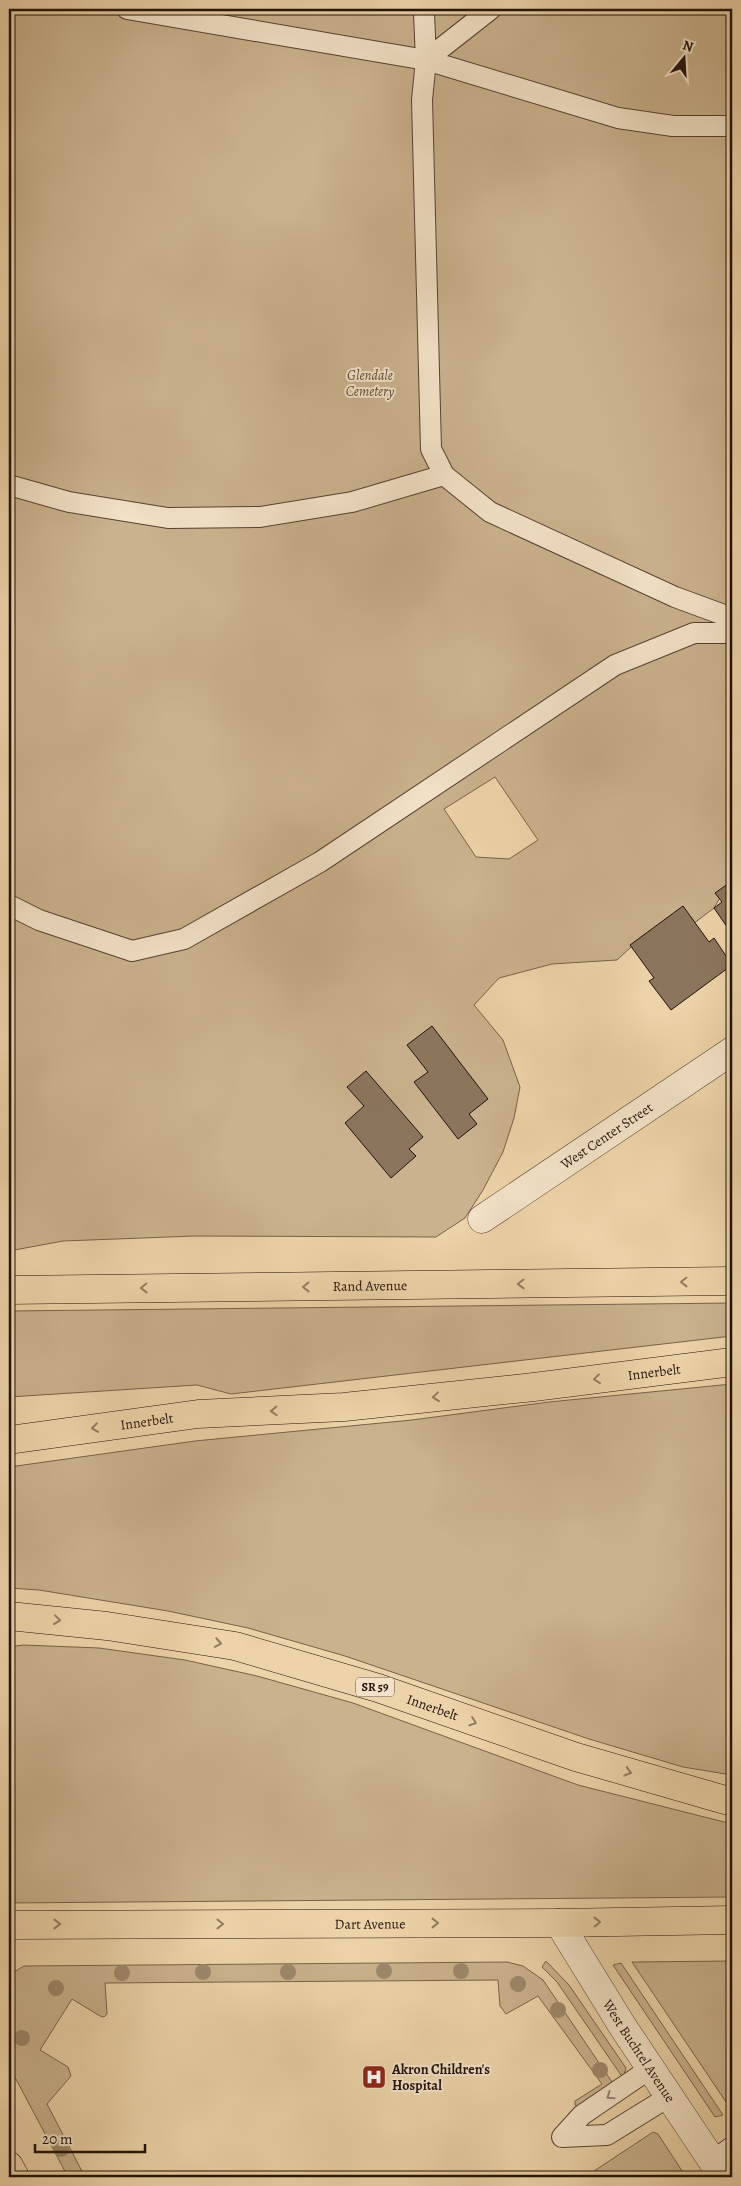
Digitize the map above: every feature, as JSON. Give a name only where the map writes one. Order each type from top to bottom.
[{"type":"main road","name":"Rand Avenue","points":[[9,1290],[732,1281]]},
{"type":"main road","name":"Innerbelt","points":[[9,1440],[198,1414],[344,1407],[544,1386],[732,1362]]},
{"type":"main road","name":"Innerbelt","points":[[9,1616],[116,1628],[235,1646],[378,1688],[576,1757],[732,1802]]},
{"type":"main road","name":"Dart Avenue","points":[[9,1924],[559,1923],[732,1920]]},
{"type":"main road","points":[[9,2166],[15,2177]]},
{"type":"street","name":"West Center Street","points":[[482,1219],[732,1051]]},
{"type":"street","name":"West Buchtel Avenue","points":[[559,1923],[670,2096],[722,2162]]},
{"type":"lane","points":[[127,9],[426,60],[618,118],[672,126],[732,126]]},
{"type":"lane","points":[[422,9],[424,13],[426,60],[422,100],[432,449],[444,475],[490,512],[674,597],[732,618]]},
{"type":"lane","points":[[426,60],[491,9]]},
{"type":"lane","points":[[9,485],[69,502],[168,518],[260,517],[352,502],[444,475]]},
{"type":"lane","points":[[9,906],[38,920],[132,951],[184,939],[320,862],[615,666],[694,633],[732,633]]},
{"type":"lane","points":[[651,2068],[582,2115],[562,2136],[607,2135],[670,2096]]},
{"type":"green space","name":"Glendale Cemetery","points":[[9,9],[732,9],[732,877],[714,908],[689,927],[645,934],[617,960],[552,964],[499,978],[474,1005],[503,1040],[520,1087],[514,1118],[503,1152],[483,1190],[465,1218],[436,1237],[195,1236],[63,1241],[9,1251]],"holes":[[[495,777],[538,840],[509,859],[476,857],[444,809]]]},
{"type":"green space","points":[[732,1303],[732,1336],[231,1394],[197,1385],[9,1397],[9,1311]]},
{"type":"green space","points":[[732,1384],[732,1775],[683,1767],[589,1739],[345,1656],[248,1628],[168,1611],[39,1590],[9,1588],[9,1467],[195,1441],[412,1420],[549,1402]]},
{"type":"green space","points":[[23,1645],[99,1648],[185,1660],[257,1676],[353,1703],[578,1785],[732,1824],[732,1897],[9,1903],[9,1647]]},
{"type":"green space","points":[[546,1961],[569,1985],[626,2068],[623,2078],[557,1982],[542,1967]]},
{"type":"green space","points":[[732,1961],[732,2111],[632,1962]]},
{"type":"green space","points":[[507,1962],[523,1966],[543,1980],[614,2085],[579,2107],[575,2105],[575,2101],[602,2084],[538,1996],[506,2014],[500,2006],[498,1980],[105,1983],[107,2014],[104,2017],[100,2016],[72,1999],[40,2050],[68,2067],[71,2076],[47,2104],[85,2177],[68,2177],[9,2066],[9,1975],[24,1966]]},
{"type":"green space","points":[[621,1963],[723,2115],[715,2117],[613,1965]]},
{"type":"green space","points":[[653,2132],[658,2134],[686,2177],[585,2177]]},
{"type":"building","points":[[732,881],[732,934],[714,908],[722,902],[715,893]]},
{"type":"building","points":[[683,906],[709,942],[714,938],[732,965],[671,1010],[649,981],[654,978],[630,945]]},
{"type":"building","points":[[432,1026],[488,1099],[469,1114],[477,1124],[458,1139],[414,1082],[428,1072],[407,1045]]},
{"type":"building","points":[[366,1071],[423,1137],[409,1149],[416,1156],[391,1178],[345,1123],[364,1106],[347,1087]]},
{"type":"place","name":"Akron Children's Hospital","points":[[374,2077]]}]
